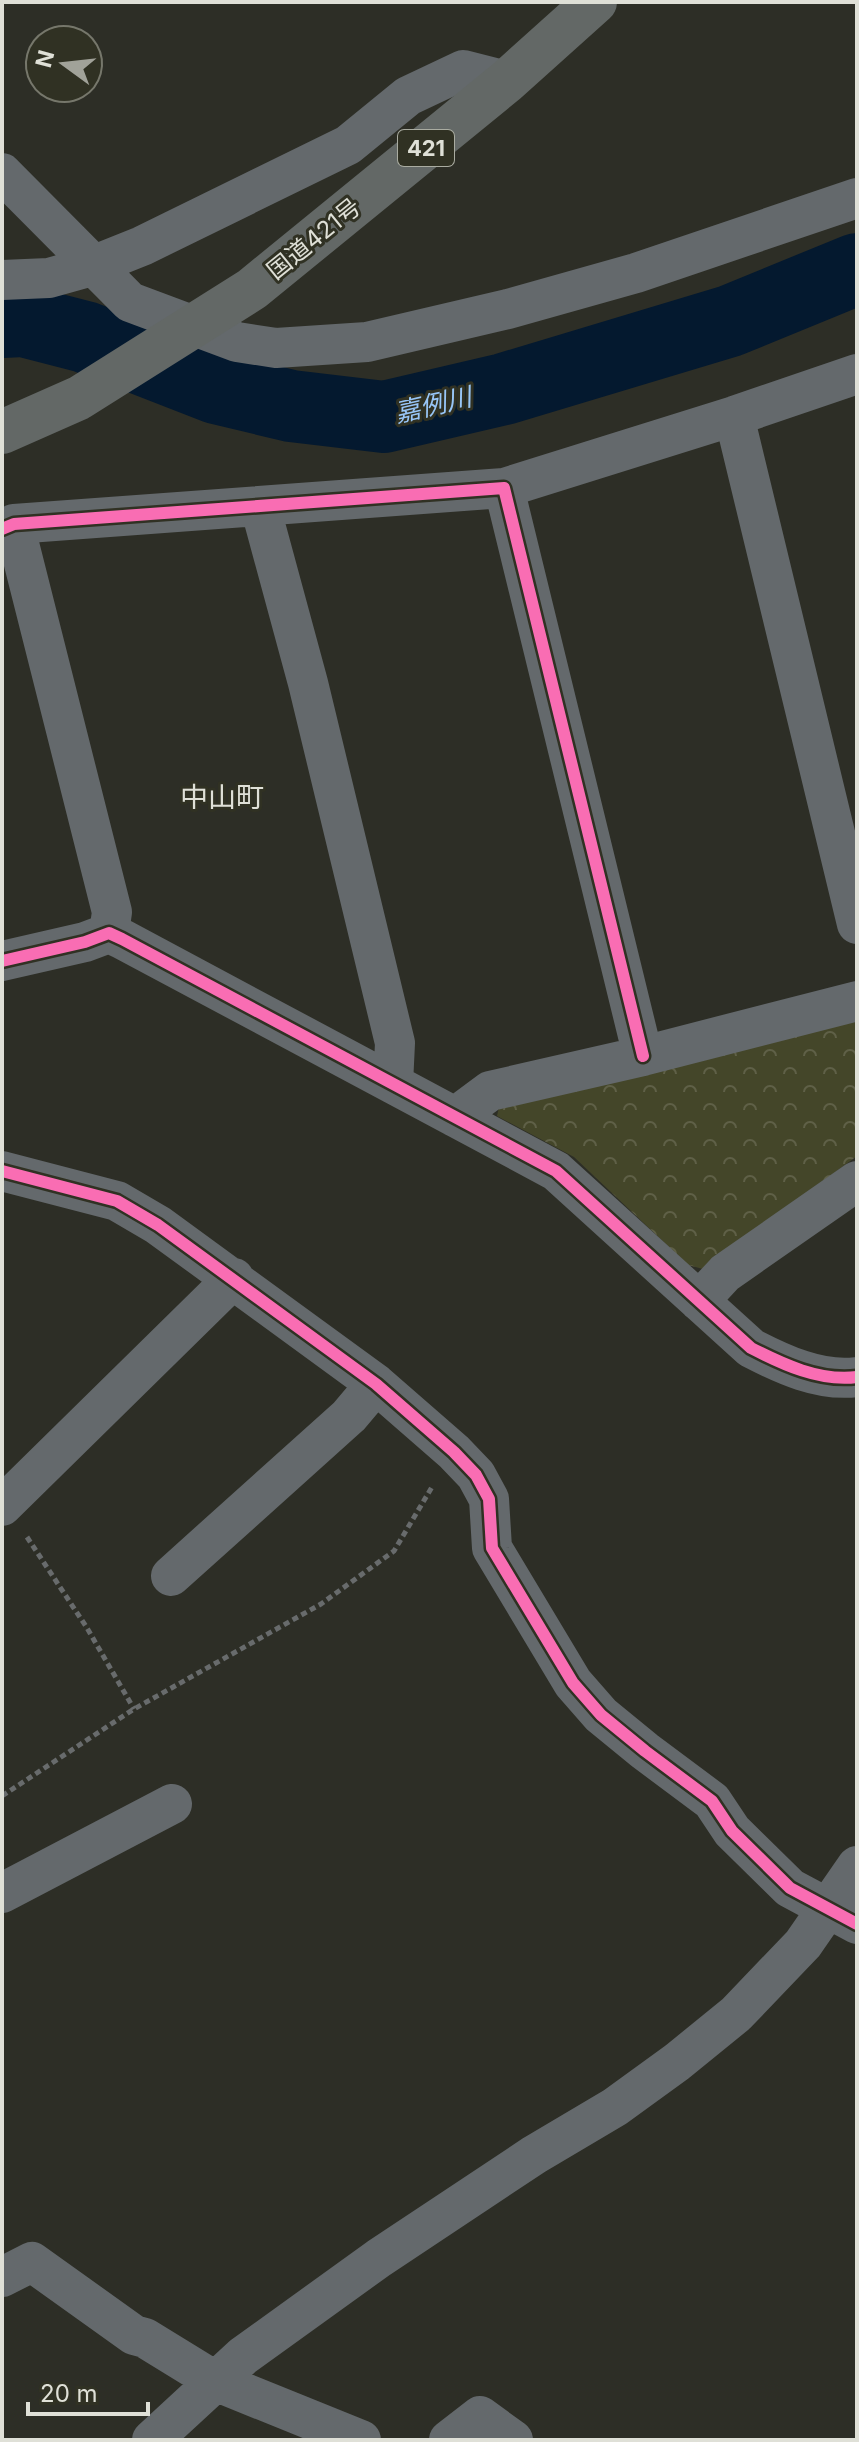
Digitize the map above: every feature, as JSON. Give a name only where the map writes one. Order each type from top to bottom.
[{"type":"highway","name":"国道421号","points":[[2,432],[79,398],[252,289],[507,81],[595,2]]},
{"type":"street","points":[[2,280],[49,278],[92,266],[142,246],[348,145],[408,96],[463,70],[507,81]]},
{"type":"street","points":[[2,173],[130,302],[237,342],[276,348],[367,342],[508,309],[636,273],[857,198]]},
{"type":"street","points":[[109,933],[112,912],[8,527],[504,488],[857,374]]},
{"type":"street","points":[[734,416],[857,924]]},
{"type":"street","points":[[504,488],[643,1056]]},
{"type":"street","points":[[260,506],[308,683],[395,1043],[393,1084]]},
{"type":"street","points":[[2,961],[85,942],[109,933],[556,1171],[751,1348],[784,1365],[824,1375],[857,1377]]},
{"type":"street","points":[[455,1117],[490,1091],[643,1056],[857,1001]]},
{"type":"street","points":[[2,1171],[117,1201],[158,1225],[376,1384],[454,1452],[476,1475],[489,1499],[492,1548],[573,1683],[612,1724],[712,1801],[732,1831],[790,1888],[842,1917]]},
{"type":"street","points":[[699,1301],[725,1273],[857,1181]]},
{"type":"street","points":[[3,1505],[234,1278]]},
{"type":"street","points":[[171,1576],[349,1416],[376,1384]]},
{"type":"street","points":[[2,1893],[172,1804]]},
{"type":"street","points":[[152,2440],[243,2356],[379,2258],[534,2155],[615,2107],[736,2014],[803,1944],[842,1917],[857,1866]]},
{"type":"street","points":[[2,2277],[32,2262],[134,2335],[145,2338],[215,2381],[361,2440]]},
{"type":"street","points":[[449,2440],[480,2416],[513,2440]]},
{"type":"path","points":[[2,1796],[134,1709],[321,1604],[394,1551],[454,1452]]},
{"type":"path","points":[[3,1505],[87,1628],[134,1709]]},
{"type":"green space","points":[[848,1017],[857,1024],[857,1156],[703,1269],[688,1265],[574,1157],[497,1116],[500,1103]]},
{"type":"waterway","name":"嘉例川","points":[[2,322],[23,321],[85,337],[216,388],[291,406],[384,417],[504,389],[730,321],[857,269]]},
{"type":"cycle path","points":[[2,529],[14,524],[504,488],[643,1056]]},
{"type":"cycle path","points":[[2,961],[85,942],[109,933],[122,939],[556,1171],[751,1348],[788,1366],[815,1374],[857,1377]]},
{"type":"cycle path","points":[[2,1171],[117,1201],[158,1225],[376,1384],[454,1452],[476,1475],[489,1499],[492,1548],[573,1683],[601,1715],[712,1801],[732,1831],[790,1888],[857,1924]]},
{"type":"district","name":"中山町","points":[[222,797]]}]
